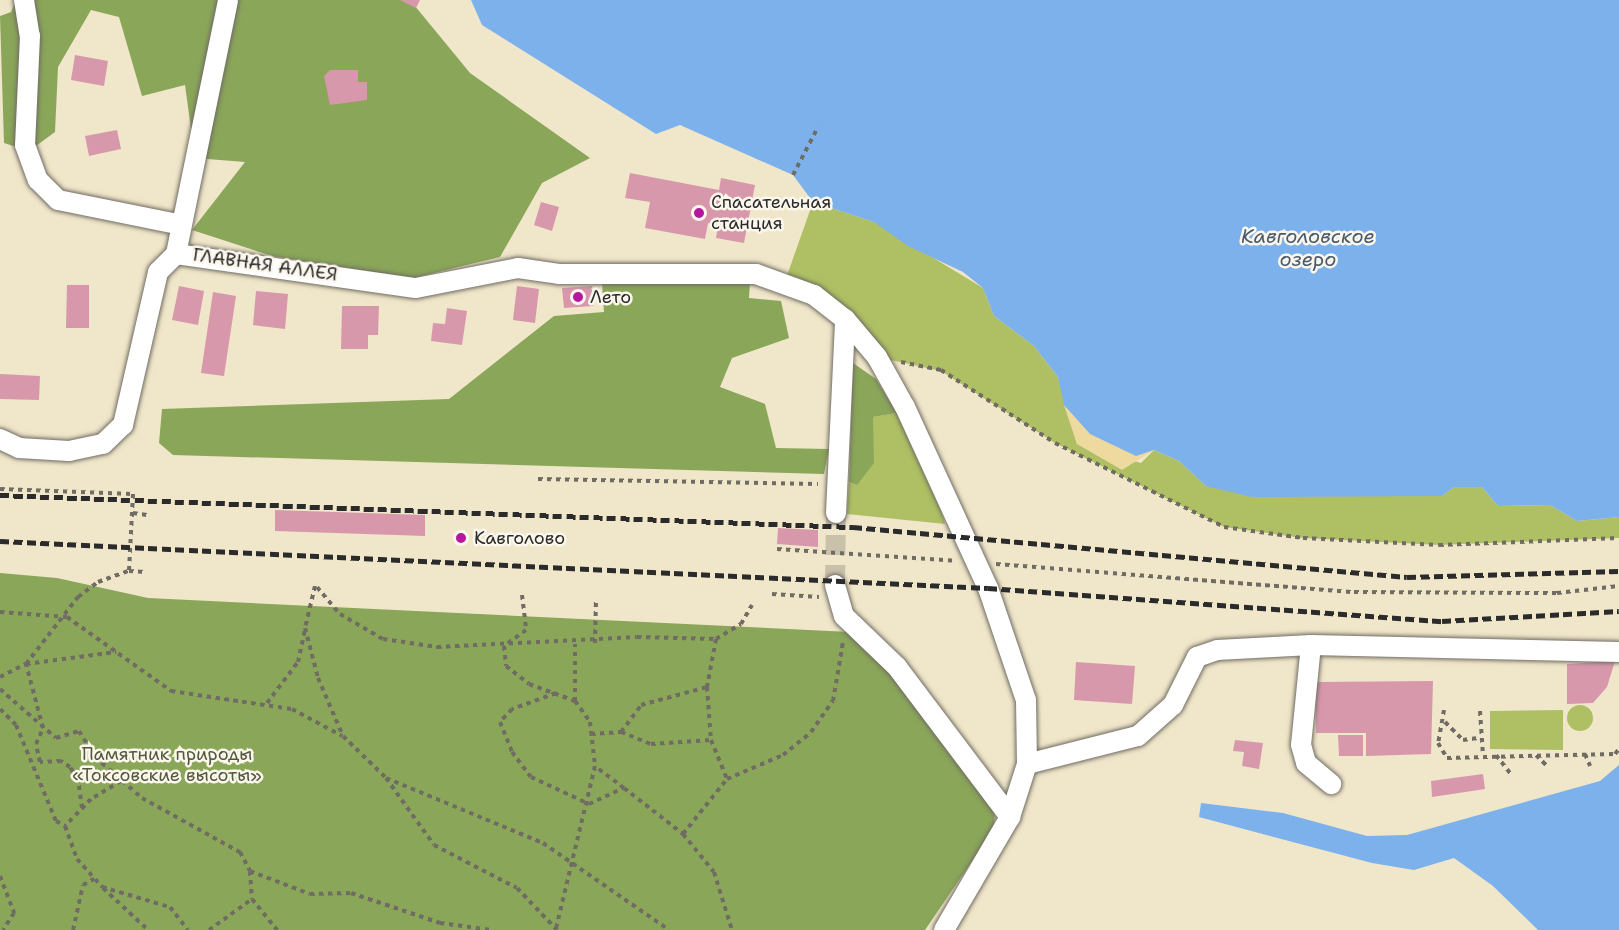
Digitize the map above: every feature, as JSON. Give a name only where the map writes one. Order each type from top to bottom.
[{"type":"street","points":[[24,0],[30,36],[25,145],[38,180],[58,200],[182,225]]},
{"type":"street","points":[[176,254],[228,0]]},
{"type":"street","name":"ГЛАВНАЯ АЛЛЕЯ","points":[[0,439],[20,448],[69,451],[103,444],[123,425],[158,273],[176,254],[416,288],[518,268],[559,274],[756,274],[814,296],[845,319],[877,357],[988,588],[1026,700],[1028,764]]},
{"type":"street","points":[[836,513],[845,319]]},
{"type":"street","points":[[835,592],[844,616],[897,667],[1010,817]]},
{"type":"street","points":[[1311,645],[1301,745],[1306,763],[1331,784]]},
{"type":"street","points":[[944,930],[1010,817],[1028,764],[1138,736],[1173,705],[1197,657],[1217,650],[1311,645],[1619,652]]},
{"type":"path","points":[[793,175],[818,127]]},
{"type":"path","points":[[877,357],[941,370],[1055,443],[1224,527],[1303,538],[1439,545],[1619,538]]},
{"type":"path","points":[[538,479],[837,485]]},
{"type":"path","points":[[0,489],[133,494],[129,571]]},
{"type":"path","points":[[132,513],[147,515]]},
{"type":"path","points":[[777,549],[1354,592],[1557,593],[1619,586]]},
{"type":"path","points":[[26,664],[67,618],[78,597],[129,571],[146,572]]},
{"type":"path","points":[[266,704],[298,662],[316,587],[340,614],[383,639],[437,647],[575,644],[637,637],[716,639],[741,624],[752,605]]},
{"type":"path","points":[[772,594],[835,592]]},
{"type":"path","points":[[504,646],[526,630],[522,595]]},
{"type":"path","points":[[595,643],[596,598]]},
{"type":"path","points":[[0,612],[67,618],[171,691],[292,709],[343,736],[386,778],[434,844],[517,888],[556,929]]},
{"type":"path","points":[[683,834],[727,779],[783,754],[811,732],[833,701],[844,616]]},
{"type":"path","points":[[305,628],[318,678],[343,736]]},
{"type":"path","points":[[716,639],[707,687],[711,741],[727,779]]},
{"type":"path","points":[[556,929],[589,804],[595,766],[591,734],[575,701],[575,644]]},
{"type":"path","points":[[504,646],[506,666],[529,684],[575,701]]},
{"type":"path","points":[[0,677],[26,664],[116,652]]},
{"type":"path","points":[[26,664],[43,728],[36,744],[40,762],[62,760],[70,767],[78,779],[82,808]]},
{"type":"path","points":[[621,732],[641,705],[707,687]]},
{"type":"path","points":[[0,689],[56,738],[79,731],[121,781],[240,852],[250,871],[252,899],[277,930]]},
{"type":"path","points":[[556,693],[512,709],[500,722],[512,752],[531,777],[589,804],[624,788]]},
{"type":"path","points":[[0,709],[16,725],[56,821],[65,826],[77,859],[94,879],[148,930]]},
{"type":"path","points":[[1444,710],[1445,722],[1463,740],[1478,738]]},
{"type":"path","points":[[1480,711],[1478,738],[1483,756]]},
{"type":"path","points":[[1445,722],[1438,729],[1442,755],[1615,754],[1619,749]]},
{"type":"path","points":[[591,734],[621,732],[651,744],[711,741]]},
{"type":"path","points":[[1536,754],[1548,767]]},
{"type":"path","points":[[1585,754],[1590,765]]},
{"type":"path","points":[[1495,755],[1511,774]]},
{"type":"path","points":[[595,766],[683,834],[714,872],[732,930]]},
{"type":"path","points":[[386,778],[543,843],[669,930]]},
{"type":"path","points":[[65,826],[82,808],[121,781]]},
{"type":"path","points":[[250,871],[310,894],[351,893],[440,923],[492,930]]},
{"type":"path","points":[[0,876],[14,913],[3,930]]},
{"type":"path","points":[[74,930],[83,885],[94,879]]},
{"type":"path","points":[[102,887],[170,906],[188,930]]},
{"type":"path","points":[[209,930],[252,899]]},
{"type":"green space","points":[[16,0],[410,0],[470,73],[590,158],[542,183],[500,257],[413,278],[272,256],[192,230],[245,162],[195,158],[185,85],[142,96],[119,17],[91,10],[58,67],[55,132],[29,151],[4,143],[0,16],[11,12]]},
{"type":"green space","points":[[813,202],[874,222],[983,288],[994,316],[1034,346],[1058,377],[1077,444],[1141,463],[1154,450],[1179,461],[1206,486],[1442,496],[1454,487],[1482,487],[1498,506],[1550,505],[1577,521],[1619,517],[1619,538],[1439,545],[1303,538],[1224,527],[1055,443],[941,371],[877,357],[845,319],[784,284]]},
{"type":"green space","points":[[750,282],[749,298],[781,301],[789,338],[732,358],[720,387],[765,404],[776,448],[829,449],[824,474],[173,455],[159,443],[162,409],[449,399],[554,316],[604,312],[602,283]]},
{"type":"green space","points":[[853,363],[876,379],[897,413],[873,417],[874,463],[857,485],[849,482]]},
{"type":"green space","points":[[897,413],[945,524],[847,514],[849,482],[857,485],[873,417]]},
{"type":"green space","name":"Памятник природы «Токсовские высоты»","points":[[0,573],[57,578],[148,598],[850,632],[898,679],[995,810],[994,829],[925,930],[0,930]]},
{"type":"green space","points":[[1580,705],[1589,709],[1593,718],[1589,727],[1580,731],[1571,727],[1567,718],[1571,709]]},
{"type":"green space","points":[[1563,710],[1563,750],[1490,749],[1490,711]]},
{"type":"sand","points":[[1064,405],[1090,434],[1154,450],[1122,470],[1077,444]]},
{"type":"water","name":"Кавголовское озеро","points":[[471,0],[1619,0],[1619,517],[1577,521],[1550,505],[1498,506],[1482,487],[1454,487],[1442,496],[1252,497],[1206,486],[1179,461],[1154,450],[1136,456],[1090,434],[1064,405],[1058,377],[1034,346],[994,316],[983,288],[963,272],[908,246],[874,222],[813,202],[793,175],[680,125],[656,134],[482,25]]},
{"type":"water","points":[[1619,765],[1619,930],[1538,930],[1493,886],[1454,858],[1414,870],[1372,863],[1199,817],[1201,803],[1283,813],[1367,836],[1407,835],[1600,781]]},
{"type":"building","points":[[400,0],[420,0],[416,8]]},
{"type":"building","points":[[75,55],[108,61],[104,86],[71,80]]},
{"type":"building","points":[[330,70],[358,70],[358,82],[367,82],[367,100],[330,105],[324,76]]},
{"type":"building","points":[[117,130],[121,149],[89,156],[85,136]]},
{"type":"building","name":"Спасательная станция","points":[[630,173],[719,190],[721,178],[755,185],[744,243],[716,238],[718,225],[708,223],[705,239],[645,228],[650,202],[625,198]]},
{"type":"building","points":[[541,202],[559,207],[552,231],[534,225]]},
{"type":"building","points":[[67,285],[89,285],[89,328],[66,328]]},
{"type":"building","points":[[179,286],[204,291],[198,325],[172,320]]},
{"type":"building","points":[[517,286],[539,289],[535,323],[513,320]]},
{"type":"building","name":"Лето","points":[[592,286],[593,306],[564,308],[562,288]]},
{"type":"building","points":[[256,291],[288,294],[285,329],[253,325]]},
{"type":"building","points":[[213,292],[236,296],[224,376],[201,373]]},
{"type":"building","points":[[342,306],[379,306],[378,335],[368,335],[368,349],[341,349]]},
{"type":"building","points":[[447,308],[467,311],[462,345],[431,341],[433,323],[445,324]]},
{"type":"building","points":[[0,374],[40,376],[39,400],[0,399]]},
{"type":"building","points":[[275,510],[425,515],[425,536],[275,531]]},
{"type":"building","points":[[778,528],[818,530],[818,547],[777,544]]},
{"type":"building","points":[[1615,661],[1607,687],[1593,703],[1567,704],[1567,664]]},
{"type":"building","points":[[1076,662],[1135,666],[1132,704],[1074,700]]},
{"type":"building","points":[[1433,681],[1431,754],[1366,756],[1366,733],[1316,733],[1315,682]]},
{"type":"building","points":[[1338,735],[1363,735],[1363,756],[1339,756]]},
{"type":"building","points":[[1235,740],[1263,743],[1259,769],[1242,766],[1244,752],[1233,751]]},
{"type":"building","points":[[1483,774],[1485,789],[1432,797],[1431,781]]},
{"type":"tunnel","points":[[835,585],[836,513]]},
{"type":"railway","points":[[0,495],[853,527],[1407,577],[1619,571]]},
{"type":"railway","points":[[0,541],[988,588],[1442,621],[1619,611]]},
{"type":"place","name":"Спасательная станция","points":[[699,213]]},
{"type":"place","name":"Лето","points":[[578,297]]},
{"type":"place","name":"Кавголово","points":[[461,538]]}]
